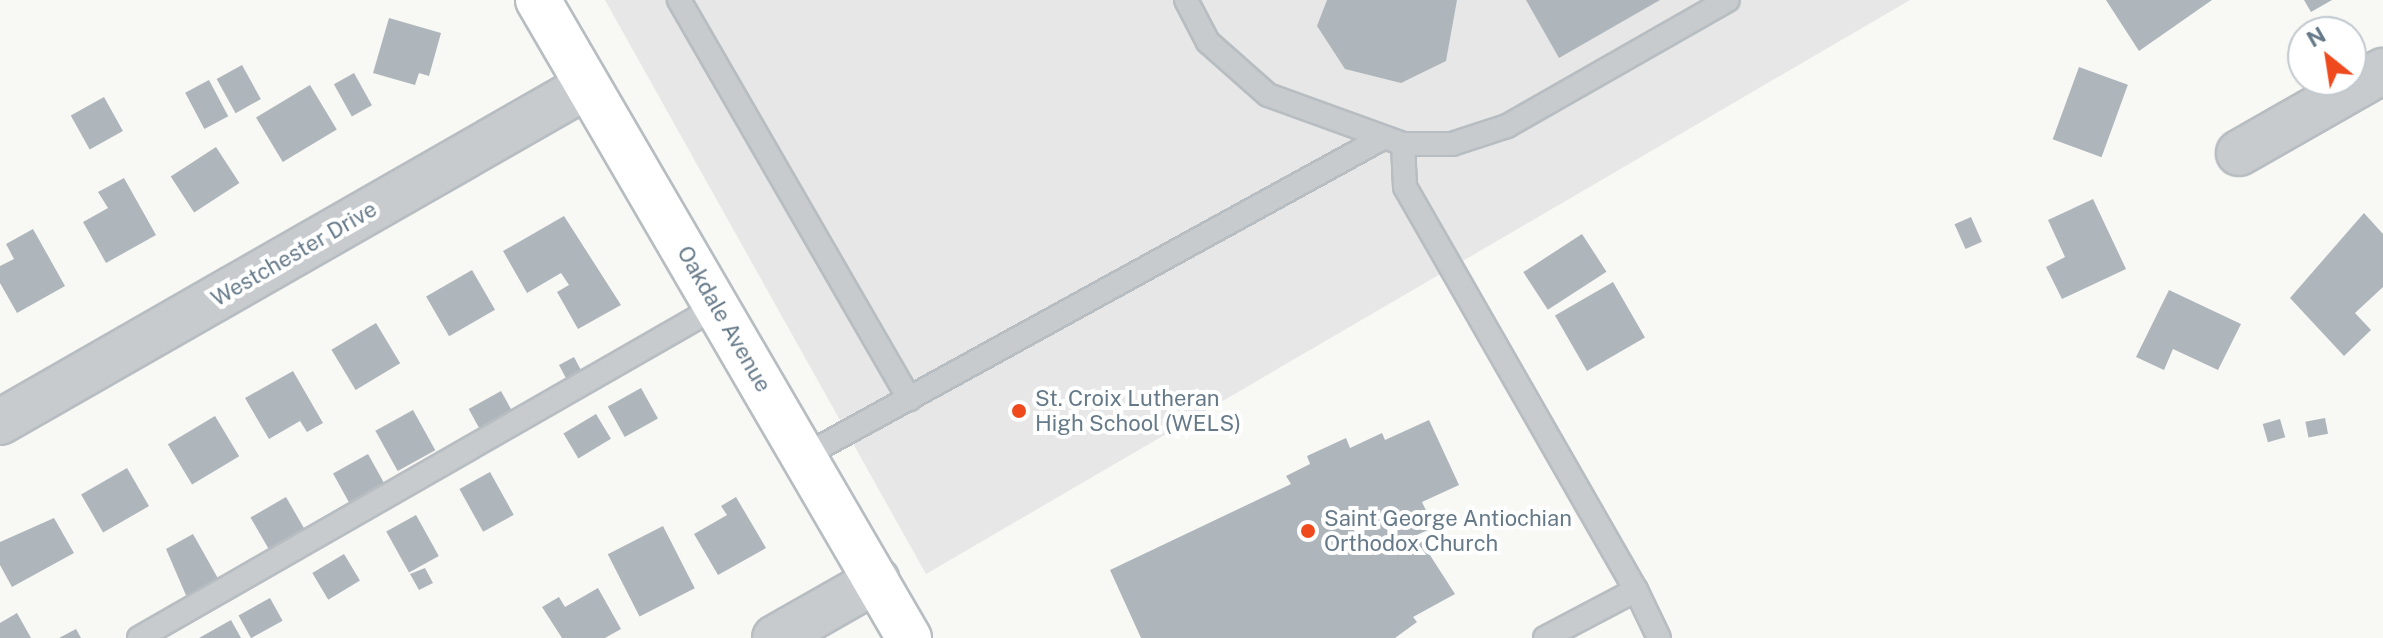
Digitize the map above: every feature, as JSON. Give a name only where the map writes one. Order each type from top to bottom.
[{"type":"street","name":"Oakdale Avenue","points":[[538,0],[909,638]]},
{"type":"street","points":[[2239,153],[2383,71]]},
{"type":"street","name":"Westchester Drive","points":[[0,422],[587,86]]},
{"type":"street","points":[[775,638],[877,580]]},
{"type":"lane","points":[[679,0],[909,399]]},
{"type":"lane","points":[[1186,0],[1208,42],[1268,95],[1379,140],[1403,144],[1452,144],[1507,126],[1728,0]]},
{"type":"lane","points":[[804,456],[1379,140]]},
{"type":"lane","points":[[1403,144],[1405,187],[1636,590],[1659,638]]},
{"type":"lane","points":[[139,638],[716,307]]},
{"type":"lane","points":[[1545,638],[1636,590]]},
{"type":"shaded area","name":"St. Croix Lutheran High School (WELS)","points":[[605,0],[1910,0],[926,574]]},
{"type":"building","points":[[1327,0],[1457,0],[1446,61],[1401,83],[1345,69],[1317,26]]},
{"type":"building","points":[[1526,0],[1660,0],[1559,58]]},
{"type":"building","points":[[2106,0],[2212,0],[2139,51]]},
{"type":"building","points":[[2304,0],[2332,0],[2311,12]]},
{"type":"building","points":[[389,18],[441,33],[429,76],[419,73],[415,85],[373,73]]},
{"type":"building","points":[[242,65],[261,99],[236,113],[217,79]]},
{"type":"building","points":[[2079,67],[2128,85],[2102,157],[2053,139]]},
{"type":"building","points":[[354,73],[372,105],[352,117],[334,84]]},
{"type":"building","points":[[209,80],[228,116],[204,129],[185,93]]},
{"type":"building","points":[[310,85],[337,130],[283,162],[256,117]]},
{"type":"building","points":[[104,97],[123,131],[90,150],[71,115]]},
{"type":"building","points":[[216,147],[239,183],[194,212],[171,176]]},
{"type":"building","points":[[124,178],[156,235],[106,263],[83,222],[108,208],[98,192]]},
{"type":"building","points":[[2093,199],[2126,269],[2062,299],[2046,267],[2065,257],[2048,220]]},
{"type":"building","points":[[2364,213],[2383,234],[2383,287],[2355,313],[2371,330],[2344,356],[2290,298]]},
{"type":"building","points":[[564,216],[621,305],[578,329],[557,292],[569,285],[561,273],[527,293],[503,251]]},
{"type":"building","points":[[1971,217],[1982,242],[1966,249],[1955,224]]},
{"type":"building","points":[[33,229],[65,286],[17,313],[0,283],[0,266],[14,259],[6,244]]},
{"type":"building","points":[[1582,234],[1607,272],[1548,310],[1523,272]]},
{"type":"building","points":[[472,270],[495,310],[449,336],[426,296]]},
{"type":"building","points":[[1613,282],[1645,337],[1587,371],[1555,316]]},
{"type":"building","points":[[2169,290],[2241,324],[2218,370],[2173,349],[2164,370],[2136,357]]},
{"type":"building","points":[[376,323],[400,363],[356,390],[331,350]]},
{"type":"building","points":[[574,357],[583,374],[568,382],[559,365]]},
{"type":"building","points":[[293,371],[323,423],[307,432],[300,421],[269,439],[245,398]]},
{"type":"building","points":[[641,388],[658,419],[625,437],[608,406]]},
{"type":"building","points":[[501,391],[514,414],[481,432],[469,409]]},
{"type":"building","points":[[413,410],[435,450],[398,471],[375,431]]},
{"type":"building","points":[[596,414],[611,439],[578,458],[563,434]]},
{"type":"building","points":[[215,416],[239,456],[192,485],[168,444]]},
{"type":"building","points":[[2325,418],[2328,434],[2308,438],[2305,422]]},
{"type":"building","points":[[2280,419],[2285,437],[2268,442],[2263,424]]},
{"type":"building","name":"Saint George Antiochian Orthodox Church","points":[[1429,420],[1459,485],[1422,502],[1434,527],[1417,535],[1455,594],[1413,617],[1417,622],[1395,638],[1141,638],[1110,570],[1291,484],[1286,476],[1310,464],[1307,456],[1346,438],[1350,448],[1382,433],[1385,440]]},
{"type":"building","points":[[368,454],[386,487],[351,507],[333,473]]},
{"type":"building","points":[[127,468],[149,506],[103,533],[81,494]]},
{"type":"building","points":[[490,472],[514,515],[483,532],[459,489]]},
{"type":"building","points":[[286,497],[308,534],[272,555],[250,518]]},
{"type":"building","points":[[736,497],[766,548],[718,575],[694,534],[727,515],[721,506]]},
{"type":"building","points":[[416,515],[439,556],[409,573],[386,531]]},
{"type":"building","points":[[54,518],[74,553],[12,587],[0,565],[0,542]]},
{"type":"building","points":[[663,526],[695,588],[640,617],[608,554]]},
{"type":"building","points":[[193,534],[220,582],[188,600],[166,549]]},
{"type":"building","points":[[344,554],[360,581],[328,600],[312,573]]},
{"type":"building","points":[[425,568],[433,583],[419,590],[410,574]]},
{"type":"building","points":[[598,588],[621,629],[605,638],[562,638],[542,607],[559,597],[565,607]]},
{"type":"building","points":[[270,598],[283,621],[251,638],[239,615]]},
{"type":"building","points":[[17,613],[31,638],[0,638],[0,623]]},
{"type":"building","points":[[231,620],[241,638],[199,638]]},
{"type":"building","points":[[76,629],[81,638],[59,638]]},
{"type":"place","name":"St. Croix Lutheran High School (WELS)","points":[[1019,411]]},
{"type":"place","name":"Saint George Antiochian Orthodox Church","points":[[1308,531]]}]
